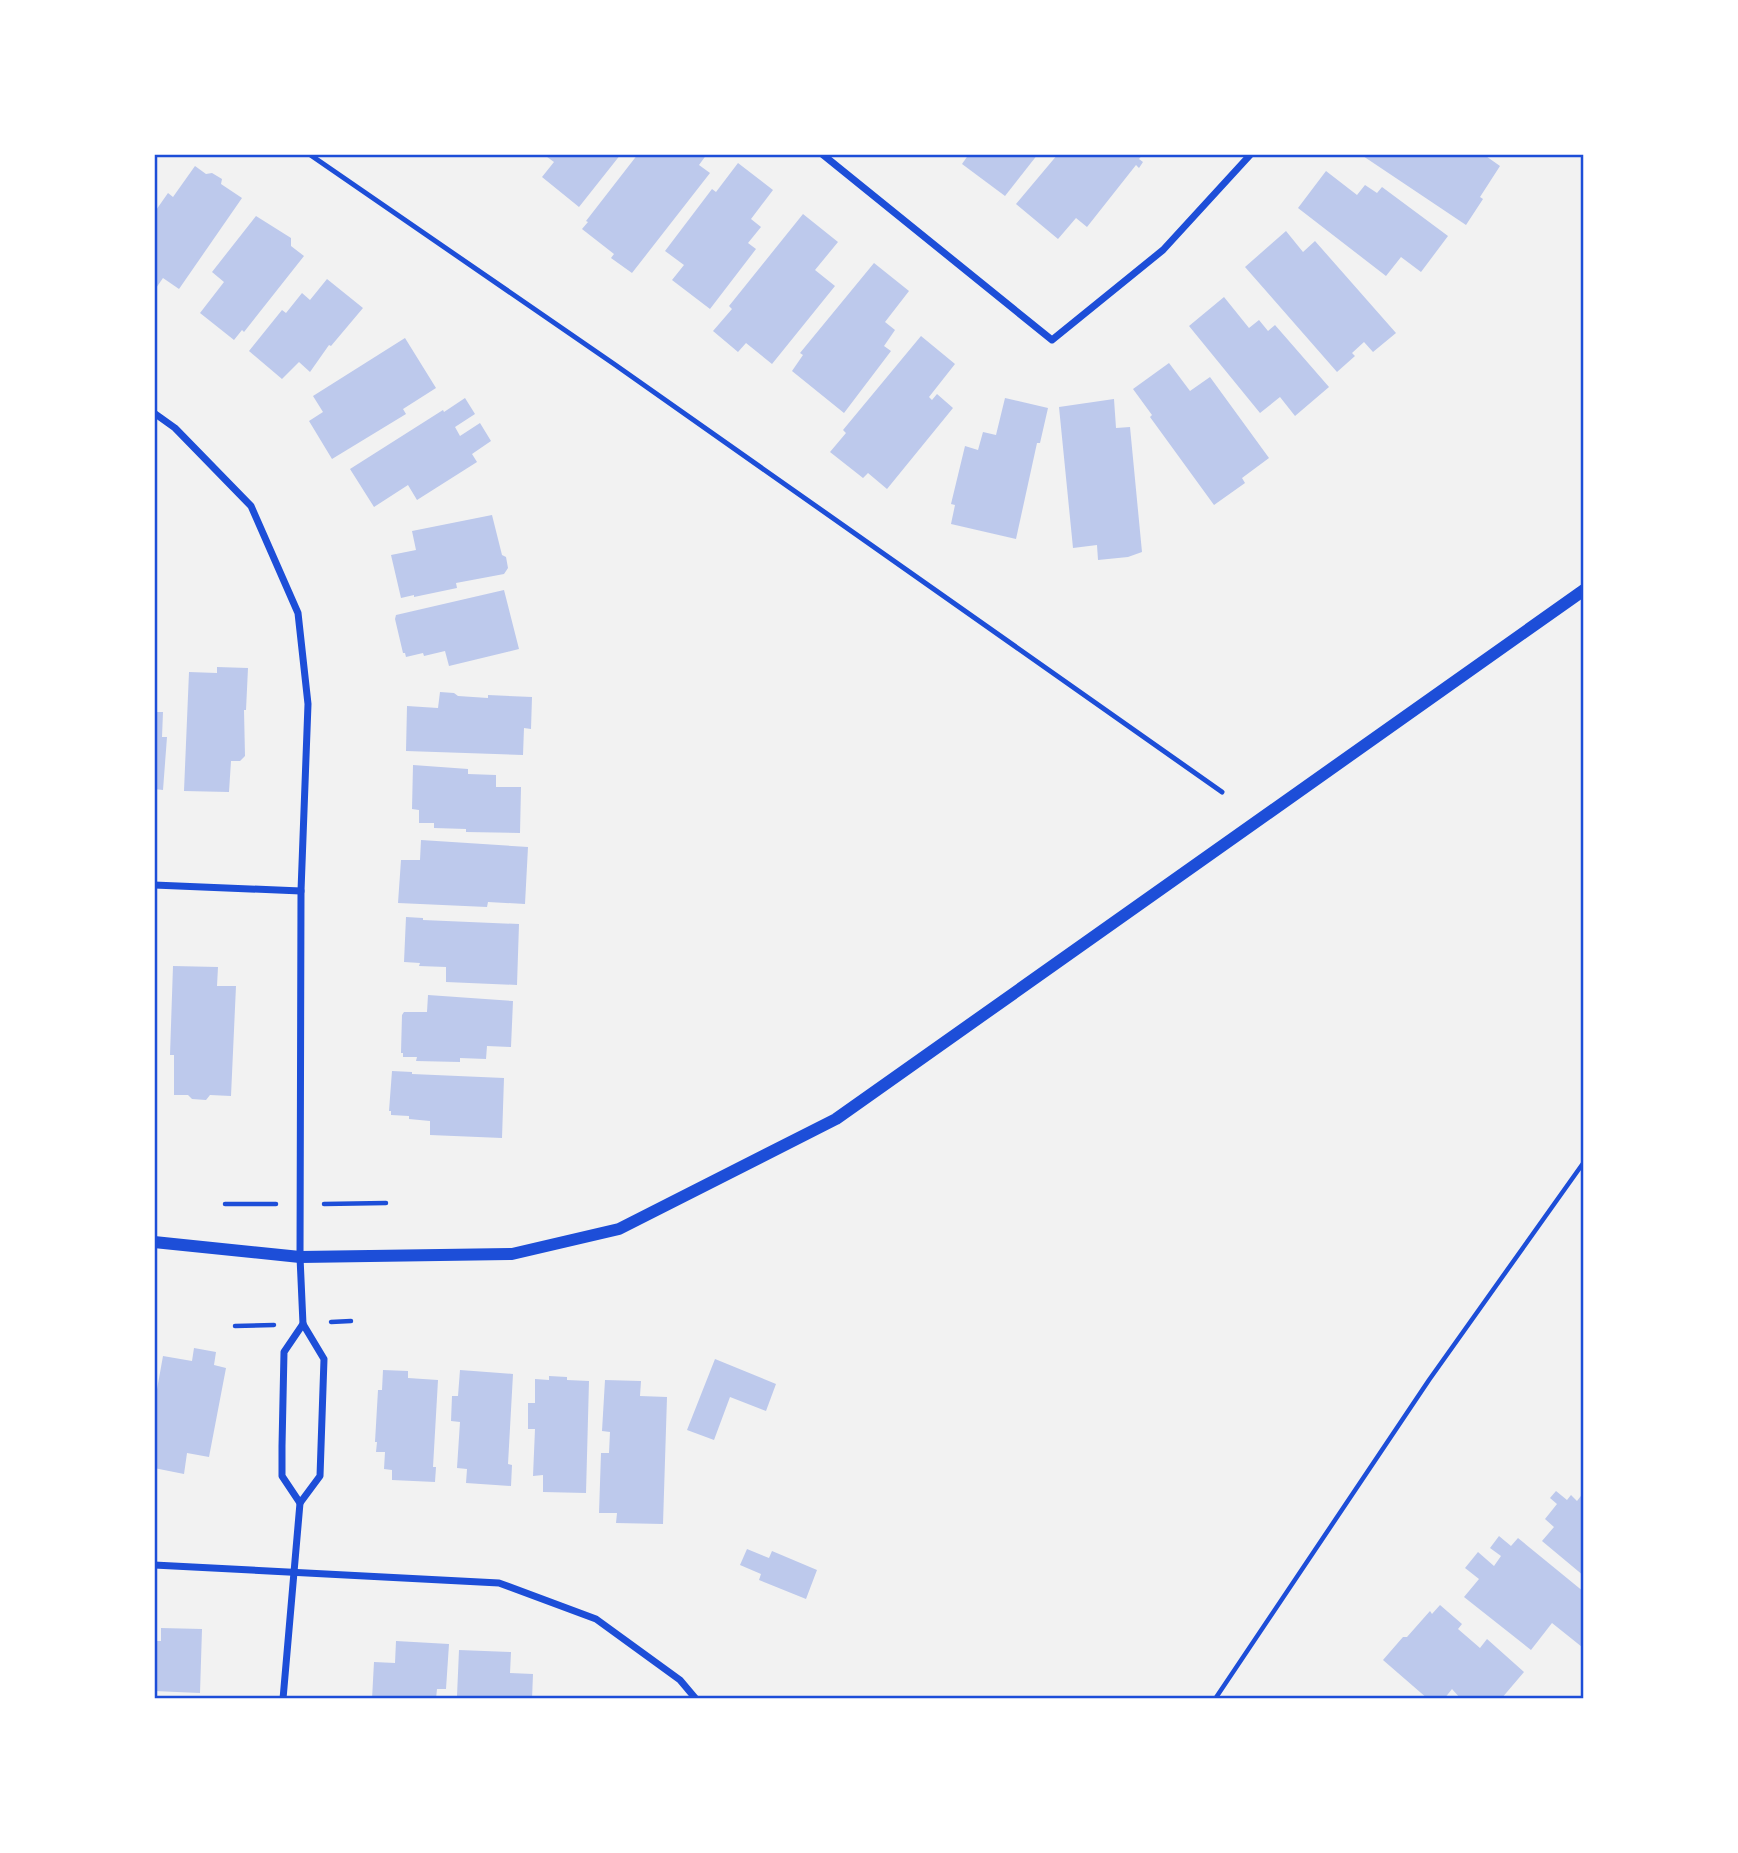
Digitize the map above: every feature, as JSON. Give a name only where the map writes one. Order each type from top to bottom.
[{"type":"street","points":[[822,154],[1052,340],[1163,250],[1251,154]]},
{"type":"street","points":[[154,413],[176,428],[251,506],[298,613],[308,704],[301,891],[300,1257],[303,1324],[324,1359],[320,1476],[300,1503],[283,1699]]},
{"type":"street","points":[[154,1242],[300,1257],[512,1254],[619,1229],[836,1119],[1584,590]]},
{"type":"street","points":[[154,885],[301,891]]},
{"type":"street","points":[[300,1503],[282,1476],[282,1446],[284,1352],[303,1324]]},
{"type":"street","points":[[154,1565],[499,1583],[596,1619],[680,1680],[696,1699]]},
{"type":"lane","points":[[309,154],[614,364],[1222,792]]},
{"type":"path","points":[[1215,1699],[1429,1380],[1584,1161]]},
{"type":"building","points":[[543,154],[621,154],[579,207],[542,177],[554,162]]},
{"type":"building","points":[[638,154],[707,154],[699,165],[710,173],[632,273],[611,258],[614,254],[582,229]]},
{"type":"building","points":[[969,154],[1038,154],[1005,196],[962,164]]},
{"type":"building","points":[[1058,154],[1143,154],[1139,159],[1143,162],[1139,168],[1136,165],[1087,227],[1076,218],[1058,239],[1016,204]]},
{"type":"building","points":[[1360,154],[1483,154],[1500,166],[1466,225]]},
{"type":"building","points":[[738,163],[773,190],[751,219],[761,227],[748,243],[756,249],[710,309],[672,280],[684,265],[665,251],[712,189],[716,192]]},
{"type":"building","points":[[195,166],[206,174],[212,173],[222,179],[221,184],[242,198],[179,289],[163,278],[154,291],[154,213],[168,193],[173,197]]},
{"type":"building","points":[[1326,171],[1357,195],[1365,185],[1377,193],[1382,187],[1448,236],[1421,272],[1401,257],[1386,276],[1298,208]]},
{"type":"building","points":[[803,214],[838,242],[815,270],[835,286],[772,364],[746,343],[738,352],[713,331],[732,309],[729,306]]},
{"type":"building","points":[[256,216],[291,238],[291,246],[304,256],[244,332],[242,330],[234,340],[200,313],[224,282],[212,272]]},
{"type":"building","points":[[1286,231],[1303,252],[1315,241],[1396,333],[1373,352],[1364,342],[1352,353],[1355,356],[1337,372],[1245,267]]},
{"type":"building","points":[[874,263],[909,291],[885,322],[895,330],[884,346],[891,351],[844,413],[792,371],[803,355],[800,353]]},
{"type":"building","points":[[327,279],[363,308],[331,346],[329,345],[310,372],[299,362],[282,379],[249,351],[282,310],[286,313],[302,293],[310,300]]},
{"type":"building","points":[[1224,297],[1249,328],[1259,320],[1268,331],[1275,325],[1329,387],[1295,416],[1280,397],[1260,413],[1189,326]]},
{"type":"building","points":[[921,336],[955,364],[929,397],[932,400],[937,394],[953,408],[887,489],[868,473],[863,478],[830,452],[846,433],[843,430]]},
{"type":"building","points":[[405,338],[436,388],[403,409],[406,414],[332,459],[309,421],[323,412],[313,396]]},
{"type":"building","points":[[1169,363],[1190,391],[1210,377],[1269,458],[1242,478],[1245,483],[1214,505],[1133,389]]},
{"type":"building","points":[[465,398],[475,414],[455,427],[460,436],[480,423],[491,441],[472,454],[477,462],[417,500],[408,485],[374,507],[350,469]]},
{"type":"building","points":[[1005,398],[1048,408],[1040,443],[1037,443],[1016,539],[951,524],[955,505],[951,504],[965,446],[978,450],[983,432],[996,435]]},
{"type":"building","points":[[1114,399],[1116,428],[1130,427],[1142,552],[1128,557],[1098,560],[1097,545],[1073,548],[1059,407]]},
{"type":"building","points":[[492,515],[502,555],[506,557],[508,568],[504,574],[456,583],[457,588],[401,598],[391,555],[416,550],[412,531]]},
{"type":"building","points":[[504,590],[519,649],[449,666],[445,651],[406,657],[403,653],[396,615]]},
{"type":"building","points":[[217,667],[248,668],[244,710],[245,756],[240,761],[231,761],[229,792],[184,791],[189,672],[217,673]]},
{"type":"building","points":[[440,692],[488,698],[488,695],[532,697],[531,729],[524,728],[523,755],[406,751],[407,706],[438,708]]},
{"type":"building","points":[[154,712],[163,712],[162,737],[167,737],[163,790],[154,789]]},
{"type":"building","points":[[413,765],[468,769],[468,774],[496,775],[496,787],[521,787],[520,833],[466,832],[466,829],[434,828],[434,823],[419,823],[419,810],[412,809]]},
{"type":"building","points":[[421,840],[528,847],[525,904],[488,902],[487,907],[398,903],[401,860],[420,860]]},
{"type":"building","points":[[406,917],[519,924],[517,985],[446,982],[446,967],[419,966],[420,963],[404,962]]},
{"type":"building","points":[[173,966],[218,967],[217,986],[236,986],[231,1096],[210,1095],[206,1100],[192,1099],[188,1095],[174,1095],[174,1055],[170,1055]]},
{"type":"building","points":[[428,995],[513,1001],[511,1047],[487,1046],[486,1059],[460,1058],[460,1062],[416,1061],[417,1057],[403,1057],[402,1015],[404,1012],[427,1012]]},
{"type":"building","points":[[392,1071],[504,1078],[502,1138],[430,1135],[430,1121],[391,1115]]},
{"type":"building","points":[[194,1348],[216,1352],[214,1365],[226,1368],[209,1457],[187,1453],[184,1474],[154,1468],[154,1406],[163,1356],[192,1361]]},
{"type":"building","points":[[715,1359],[776,1384],[766,1411],[730,1397],[714,1440],[687,1430]]},
{"type":"building","points":[[383,1370],[408,1371],[408,1378],[438,1380],[433,1467],[436,1467],[435,1482],[392,1480],[392,1470],[384,1469],[385,1452],[376,1452],[378,1390],[382,1390]]},
{"type":"building","points":[[460,1370],[513,1374],[508,1464],[512,1465],[511,1486],[466,1483],[467,1469],[457,1468],[460,1422],[451,1421],[452,1396],[458,1396]]},
{"type":"building","points":[[549,1376],[589,1381],[586,1493],[543,1492],[543,1475],[533,1476],[535,1429],[528,1429],[528,1403],[535,1403],[535,1379],[549,1380]]},
{"type":"building","points":[[605,1380],[641,1381],[640,1396],[667,1397],[663,1524],[616,1523],[617,1513],[599,1513],[601,1453],[609,1453],[610,1432],[602,1431]]},
{"type":"building","points":[[1556,1491],[1567,1500],[1571,1495],[1577,1501],[1584,1492],[1584,1576],[1542,1541],[1554,1527],[1545,1519],[1557,1504],[1550,1498]]},
{"type":"building","points":[[1499,1536],[1511,1546],[1518,1538],[1584,1592],[1582,1647],[1552,1623],[1531,1650],[1464,1597],[1479,1579],[1465,1568],[1478,1552],[1494,1566],[1501,1556],[1490,1548]]},
{"type":"building","points":[[747,1549],[769,1558],[772,1551],[817,1570],[806,1599],[759,1580],[761,1574],[740,1565]]},
{"type":"building","points":[[1440,1605],[1462,1624],[1458,1629],[1480,1648],[1487,1639],[1524,1672],[1501,1699],[1461,1699],[1452,1689],[1444,1699],[1428,1699],[1383,1660],[1403,1637],[1407,1637],[1430,1611],[1432,1614]]},
{"type":"building","points":[[161,1628],[202,1629],[200,1693],[154,1691],[154,1641],[161,1641]]},
{"type":"building","points":[[396,1641],[449,1644],[446,1689],[437,1689],[436,1699],[372,1699],[374,1662],[395,1663]]},
{"type":"building","points":[[459,1650],[511,1652],[510,1673],[533,1674],[532,1699],[468,1699],[468,1696],[457,1696]]}]
